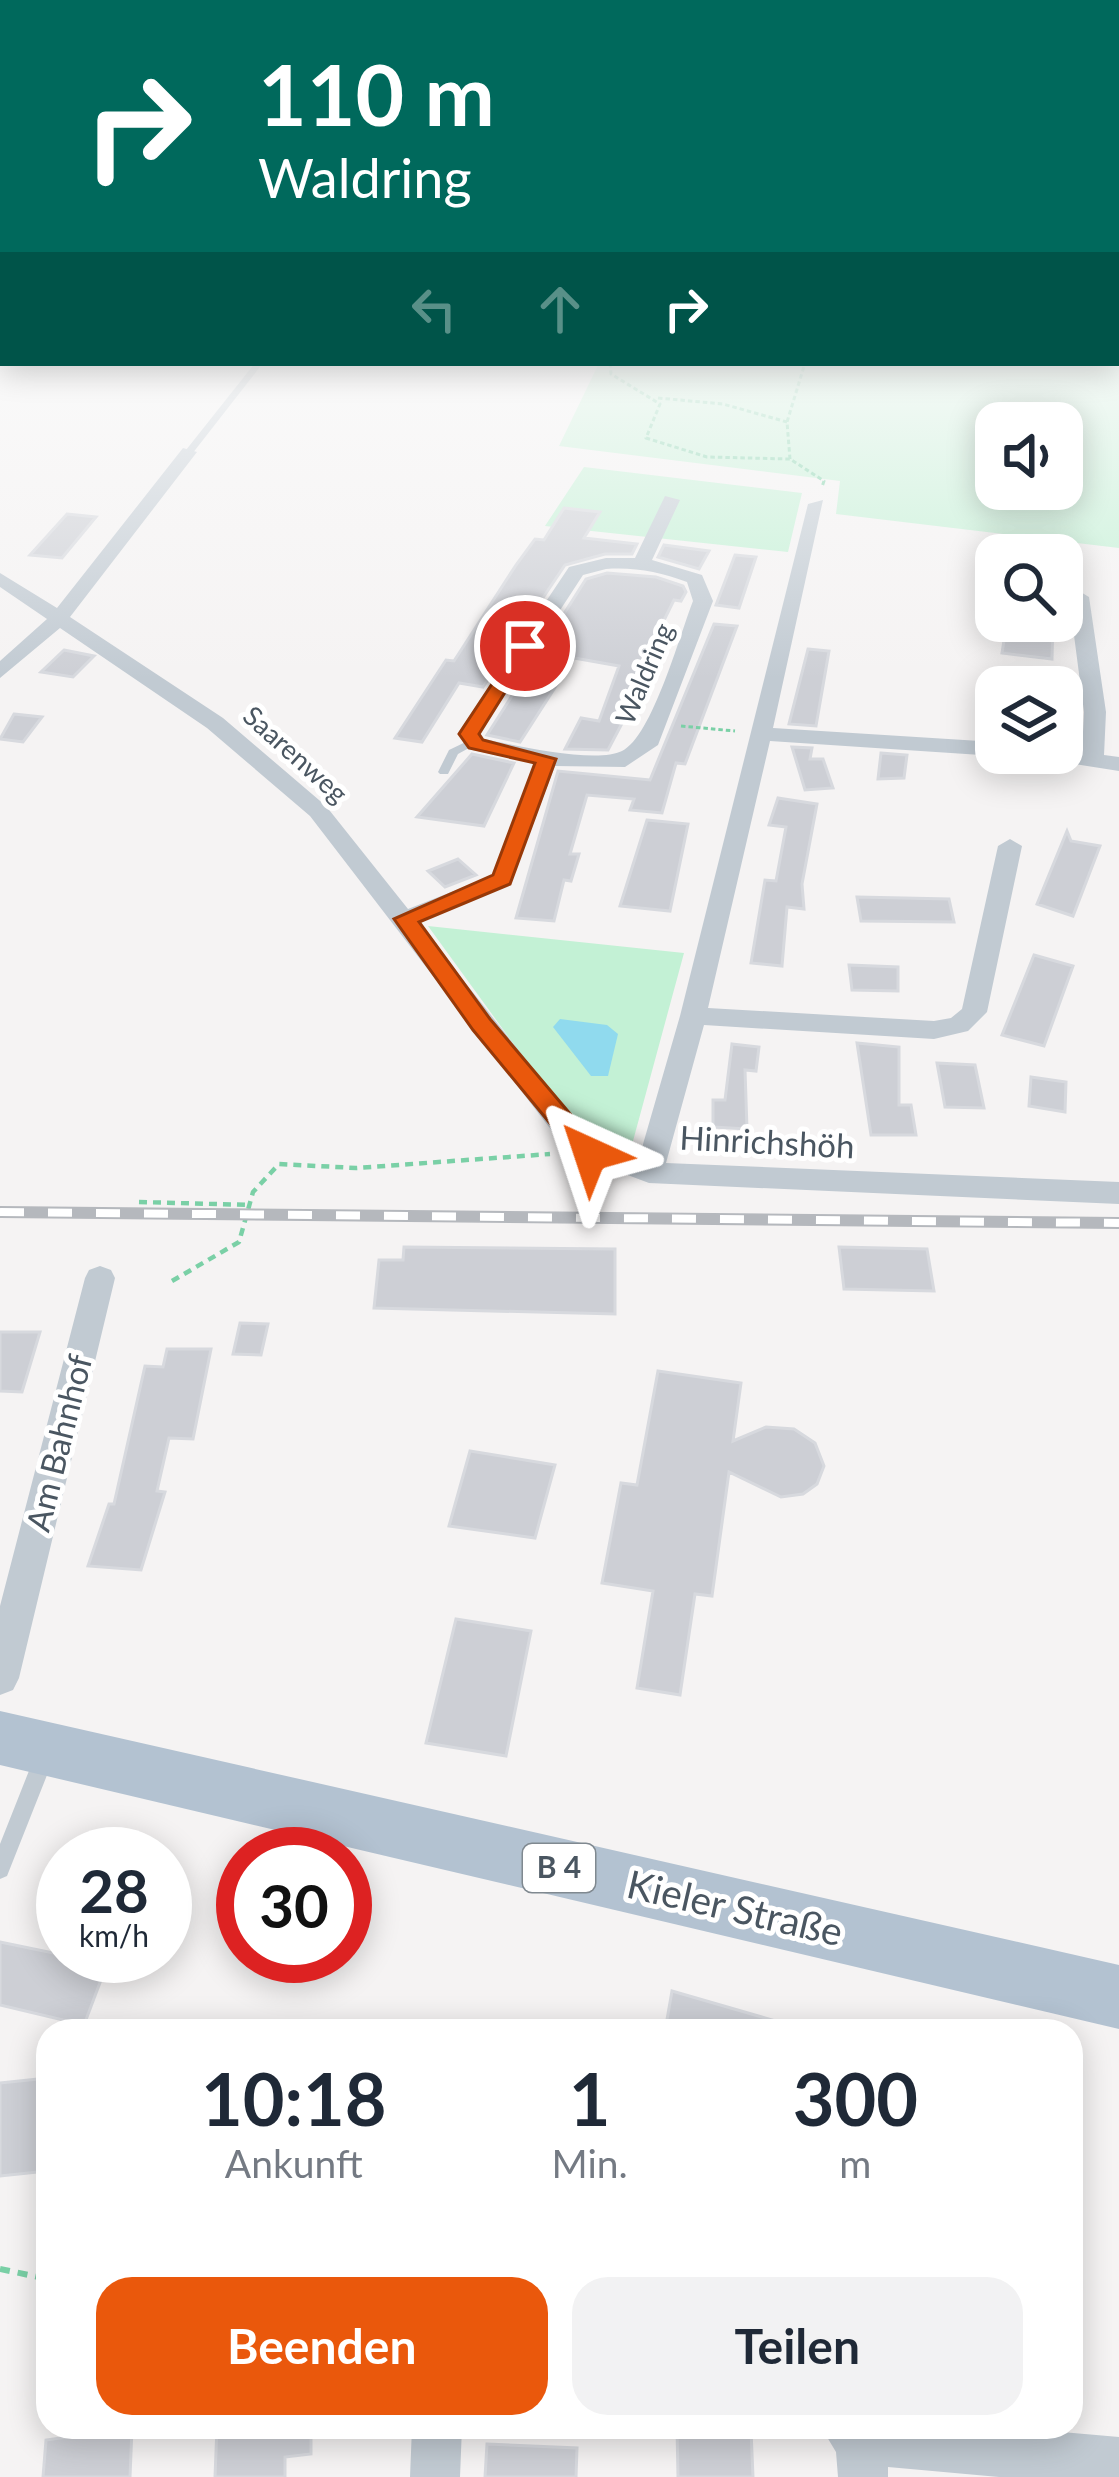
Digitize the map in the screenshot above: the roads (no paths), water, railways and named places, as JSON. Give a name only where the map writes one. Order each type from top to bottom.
[{"type":"main road","name":"Kieler Straße","points":[[24,1744],[1119,1997]]},
{"type":"street","points":[[0,672],[58,620],[189,452]]},
{"type":"street","points":[[642,563],[671,500]]},
{"type":"street","name":"Hinrichshöh","points":[[817,504],[649,1173],[1119,1193]]},
{"type":"street","name":"Waldring","points":[[608,562],[642,563],[695,579],[703,589],[650,740],[625,760],[546,759],[474,741],[469,734],[475,722],[576,571],[608,562]]},
{"type":"street","name":"Saarenweg","points":[[0,579],[215,723],[318,811],[579,1146],[649,1173]]},
{"type":"street","points":[[1083,626],[1095,712],[1093,756]]},
{"type":"street","points":[[761,734],[975,748]]},
{"type":"street","points":[[1083,755],[1119,764]]},
{"type":"street","points":[[405,919],[502,880],[546,759]]},
{"type":"street","points":[[692,1016],[934,1030],[959,1025],[974,1012],[1010,846]]},
{"type":"street","name":"Am Bahnhof","points":[[0,1678],[100,1278]]},
{"type":"street","points":[[435,2477],[437,2439]]},
{"type":"street","points":[[857,2448],[1119,2462]]},
{"type":"lane","points":[[189,452],[192,448]]},
{"type":"lane","points":[[444,772],[453,752],[474,741]]},
{"type":"lane","points":[[0,1869],[24,1744]]},
{"type":"water","points":[[560,1019],[607,1025],[618,1034],[608,1076],[591,1076],[553,1027]]},
{"type":"railway","points":[[0,1212],[1119,1223]]}]
